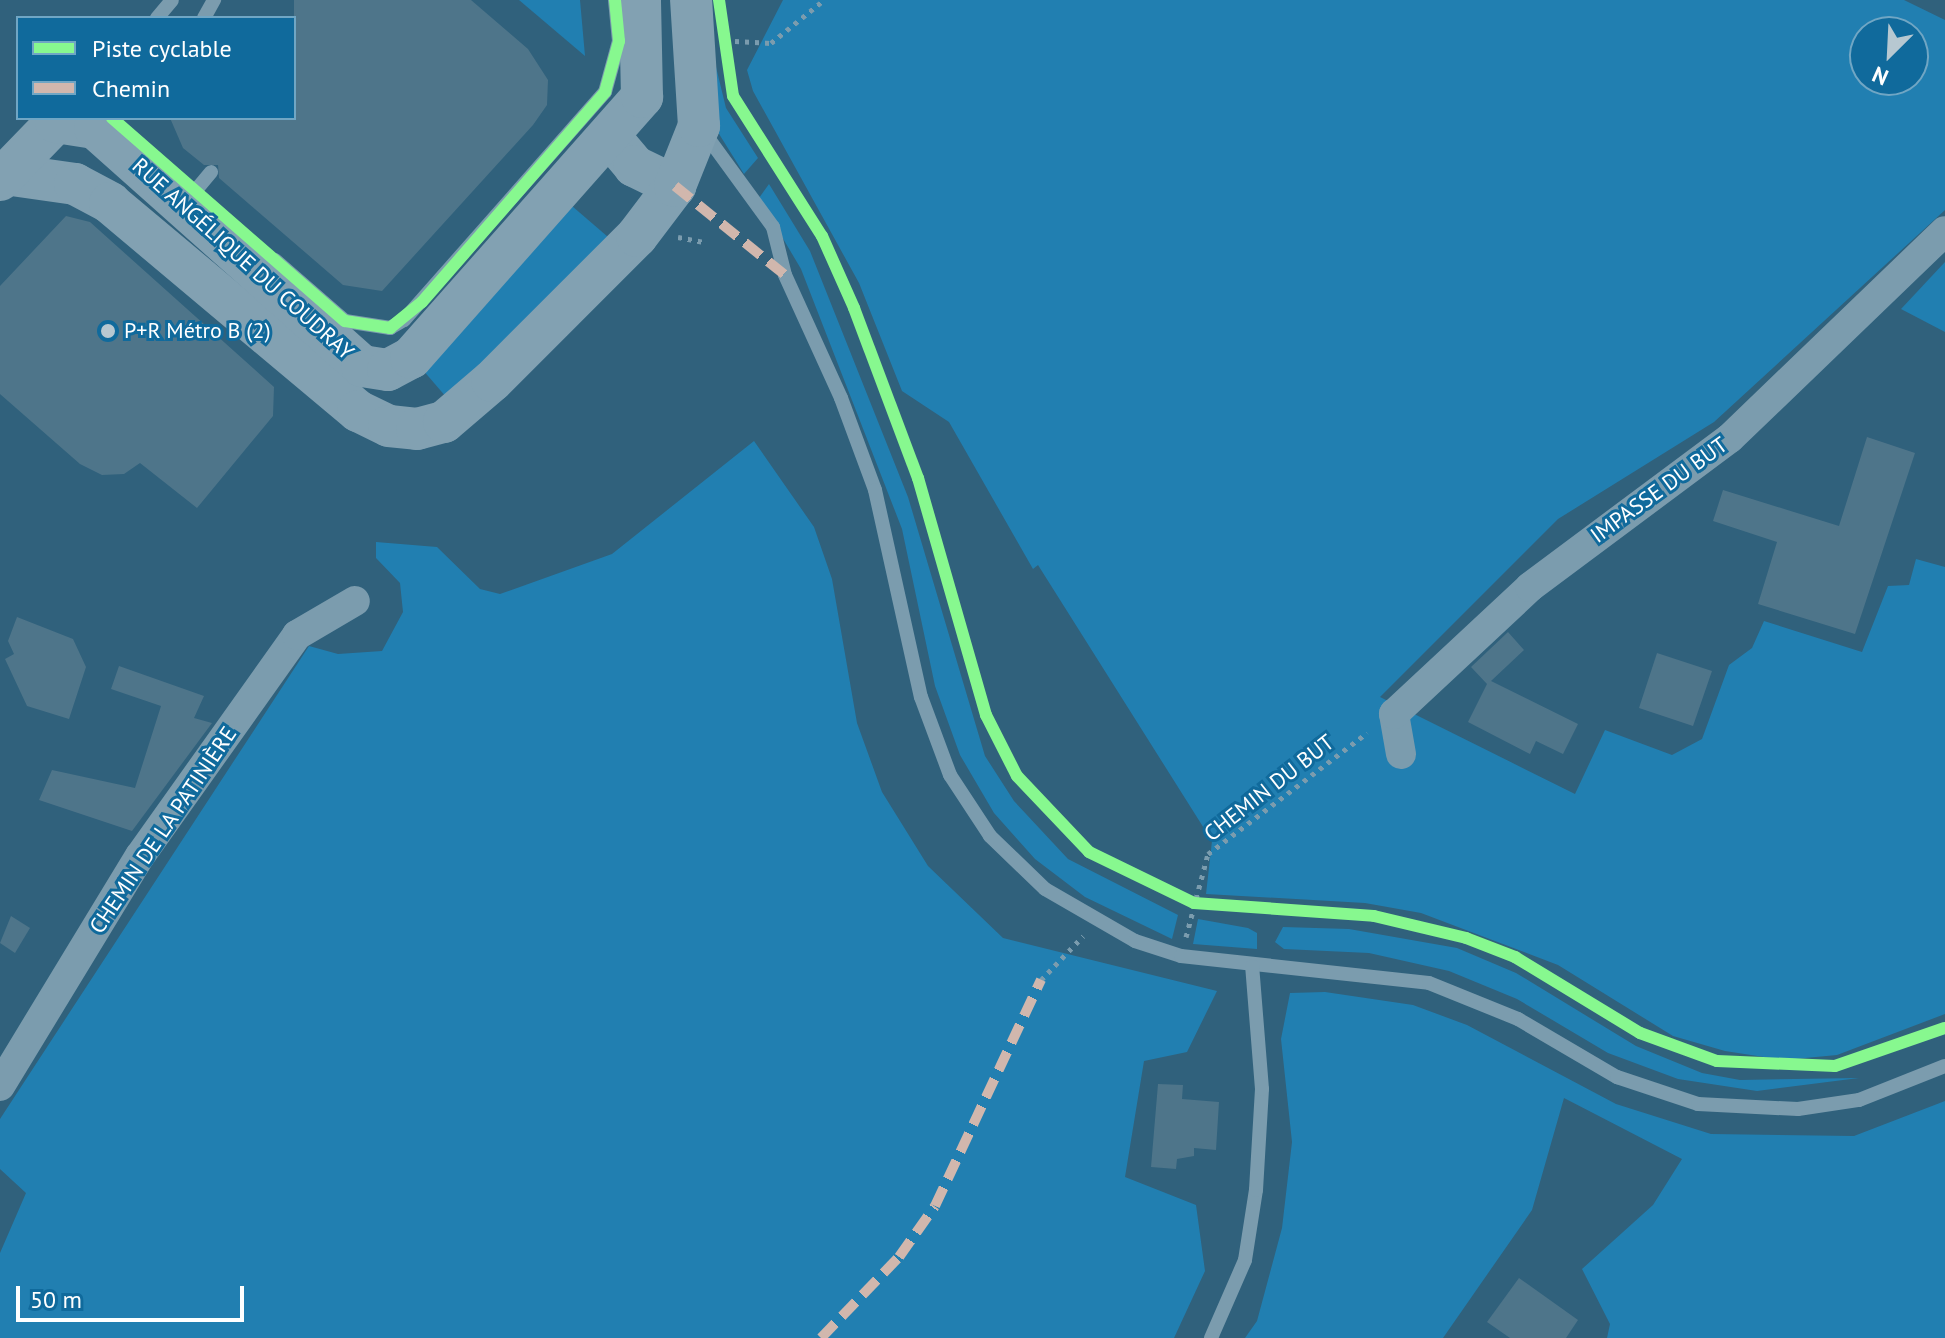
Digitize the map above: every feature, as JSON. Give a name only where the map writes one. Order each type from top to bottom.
[{"type":"street","points":[[640,0],[623,95],[682,111],[699,126]]},
{"type":"street","name":"RUE ANGÉLIQUE DU COUDRAY","points":[[77,120],[95,128],[358,411],[389,426],[417,429],[444,422],[492,381],[637,236],[675,186],[699,126],[691,0]]},
{"type":"street","name":"RUE ANGÉLIQUE DU COUDRAY","points":[[3,177],[75,184],[175,215],[362,366],[388,370],[411,358],[623,95]]},
{"type":"street","points":[[3,177],[35,138],[68,120]]},
{"type":"street","points":[[600,122],[634,166],[675,186]]},
{"type":"street","name":"IMPASSE DU BUT","points":[[1394,714],[1530,587],[1730,438],[1945,231]]},
{"type":"street","name":"CHEMIN DE LA PATINIÈRE","points":[[0,1086],[140,856],[297,635],[355,601]]},
{"type":"street","points":[[1394,714],[1401,754]]},
{"type":"lane","points":[[159,16],[172,0]]},
{"type":"lane","points":[[615,0],[623,95]]},
{"type":"lane","points":[[113,120],[175,215],[211,172]]},
{"type":"lane","points":[[699,126],[773,227],[785,275],[875,490],[921,697],[950,775],[990,836],[1045,889],[1097,921],[1181,956],[1252,966],[1376,972],[1429,983],[1518,1019],[1617,1077],[1698,1104],[1798,1109],[1859,1100],[1945,1066]]},
{"type":"lane","points":[[1211,1338],[1245,1260],[1256,1190],[1262,1089],[1252,966]]},
{"type":"path","points":[[735,41],[771,43],[824,0]]},
{"type":"path","points":[[721,27],[725,55]]},
{"type":"path","points":[[1041,980],[1097,921]]},
{"type":"shaded area","points":[[519,0],[580,0],[585,56]]},
{"type":"shaded area","points":[[783,0],[1904,0],[1945,20],[1945,210],[1714,422],[1558,519],[1380,697],[1575,794],[1605,730],[1672,755],[1702,739],[1729,665],[1752,648],[1764,621],[1862,652],[1888,586],[1909,585],[1916,559],[1945,567],[1945,1014],[1837,1055],[1784,1060],[1725,1051],[1673,1036],[1558,965],[1421,913],[1365,903],[1206,894],[1212,841],[1038,565],[1033,569],[949,422],[902,391],[859,283],[753,91],[747,70]]},
{"type":"shaded area","points":[[716,67],[726,108],[758,158],[744,174],[711,121]]},
{"type":"shaded area","points":[[769,184],[810,251],[908,497],[985,756],[1014,801],[1068,859],[1178,915],[1172,939],[1085,897],[1035,859],[994,813],[960,755],[935,686],[902,529],[801,269],[759,198]]},
{"type":"shaded area","points":[[565,200],[615,243],[447,398],[422,369]]},
{"type":"shaded area","points":[[1945,262],[1945,332],[1901,309]]},
{"type":"shaded area","points":[[754,441],[814,527],[832,579],[857,723],[882,792],[928,866],[1003,938],[1217,991],[1187,1052],[1144,1061],[1125,1177],[1196,1205],[1205,1271],[1174,1338],[0,1338],[0,1253],[26,1193],[0,1169],[0,1119],[309,646],[338,654],[382,651],[403,612],[400,583],[376,558],[376,542],[437,547],[480,589],[500,594],[612,554]]},
{"type":"shaded area","points":[[1198,919],[1248,928],[1257,933],[1257,949],[1193,944]]},
{"type":"shaded area","points":[[1283,927],[1349,929],[1457,948],[1516,973],[1636,1046],[1702,1073],[1740,1080],[1859,1078],[1757,1091],[1678,1079],[1608,1053],[1517,999],[1449,971],[1369,953],[1284,949],[1275,942]]},
{"type":"shaded area","points":[[1325,992],[1413,1005],[1467,1025],[1616,1104],[1711,1134],[1854,1136],[1945,1101],[1945,1338],[1607,1338],[1610,1324],[1582,1269],[1653,1205],[1682,1159],[1564,1098],[1532,1210],[1443,1338],[1245,1338],[1257,1321],[1282,1228],[1292,1142],[1281,1039],[1290,993]]},
{"type":"building","points":[[294,0],[471,0],[528,49],[548,80],[547,105],[533,125],[382,291],[343,285],[219,178],[218,165],[204,165],[183,148],[171,120],[296,120]]},
{"type":"building","name":"P+R Métro B (2)","points":[[66,216],[90,222],[274,387],[273,416],[197,508],[140,463],[124,474],[102,475],[80,464],[0,394],[0,286]]},
{"type":"building","points":[[1867,437],[1915,453],[1855,634],[1758,604],[1777,542],[1713,521],[1723,490],[1839,526]]},
{"type":"building","points":[[17,617],[73,639],[86,667],[69,719],[27,706],[5,659],[14,654],[8,641]]},
{"type":"building","points":[[1508,632],[1524,650],[1491,681],[1578,724],[1563,754],[1536,741],[1530,754],[1468,722],[1487,684],[1471,667]]},
{"type":"building","points":[[1657,653],[1712,671],[1693,726],[1639,708]]},
{"type":"building","points":[[119,666],[204,696],[194,718],[212,723],[132,831],[39,800],[52,770],[135,788],[161,706],[111,689]]},
{"type":"building","points":[[11,916],[30,928],[15,953],[0,943]]},
{"type":"building","points":[[1158,1084],[1183,1085],[1182,1099],[1219,1102],[1216,1150],[1194,1148],[1194,1156],[1177,1159],[1176,1169],[1151,1167]]},
{"type":"building","points":[[1519,1278],[1578,1320],[1566,1338],[1510,1338],[1487,1322]]},
{"type":"marked path","points":[[675,186],[785,275]]},
{"type":"marked path","points":[[821,1338],[899,1257],[935,1206],[1041,980]]},
{"type":"cycle path","points":[[114,120],[345,321],[390,328],[422,302],[605,92],[619,41],[615,0]]},
{"type":"cycle path","points":[[719,0],[733,96],[822,236],[854,308],[918,478],[986,715],[1017,776],[1089,852],[1194,903],[1374,916],[1466,938],[1515,957],[1640,1033],[1717,1061],[1835,1066],[1945,1028]]},
{"type":"place","name":"P+R Métro B (2)","points":[[108,331]]}]
